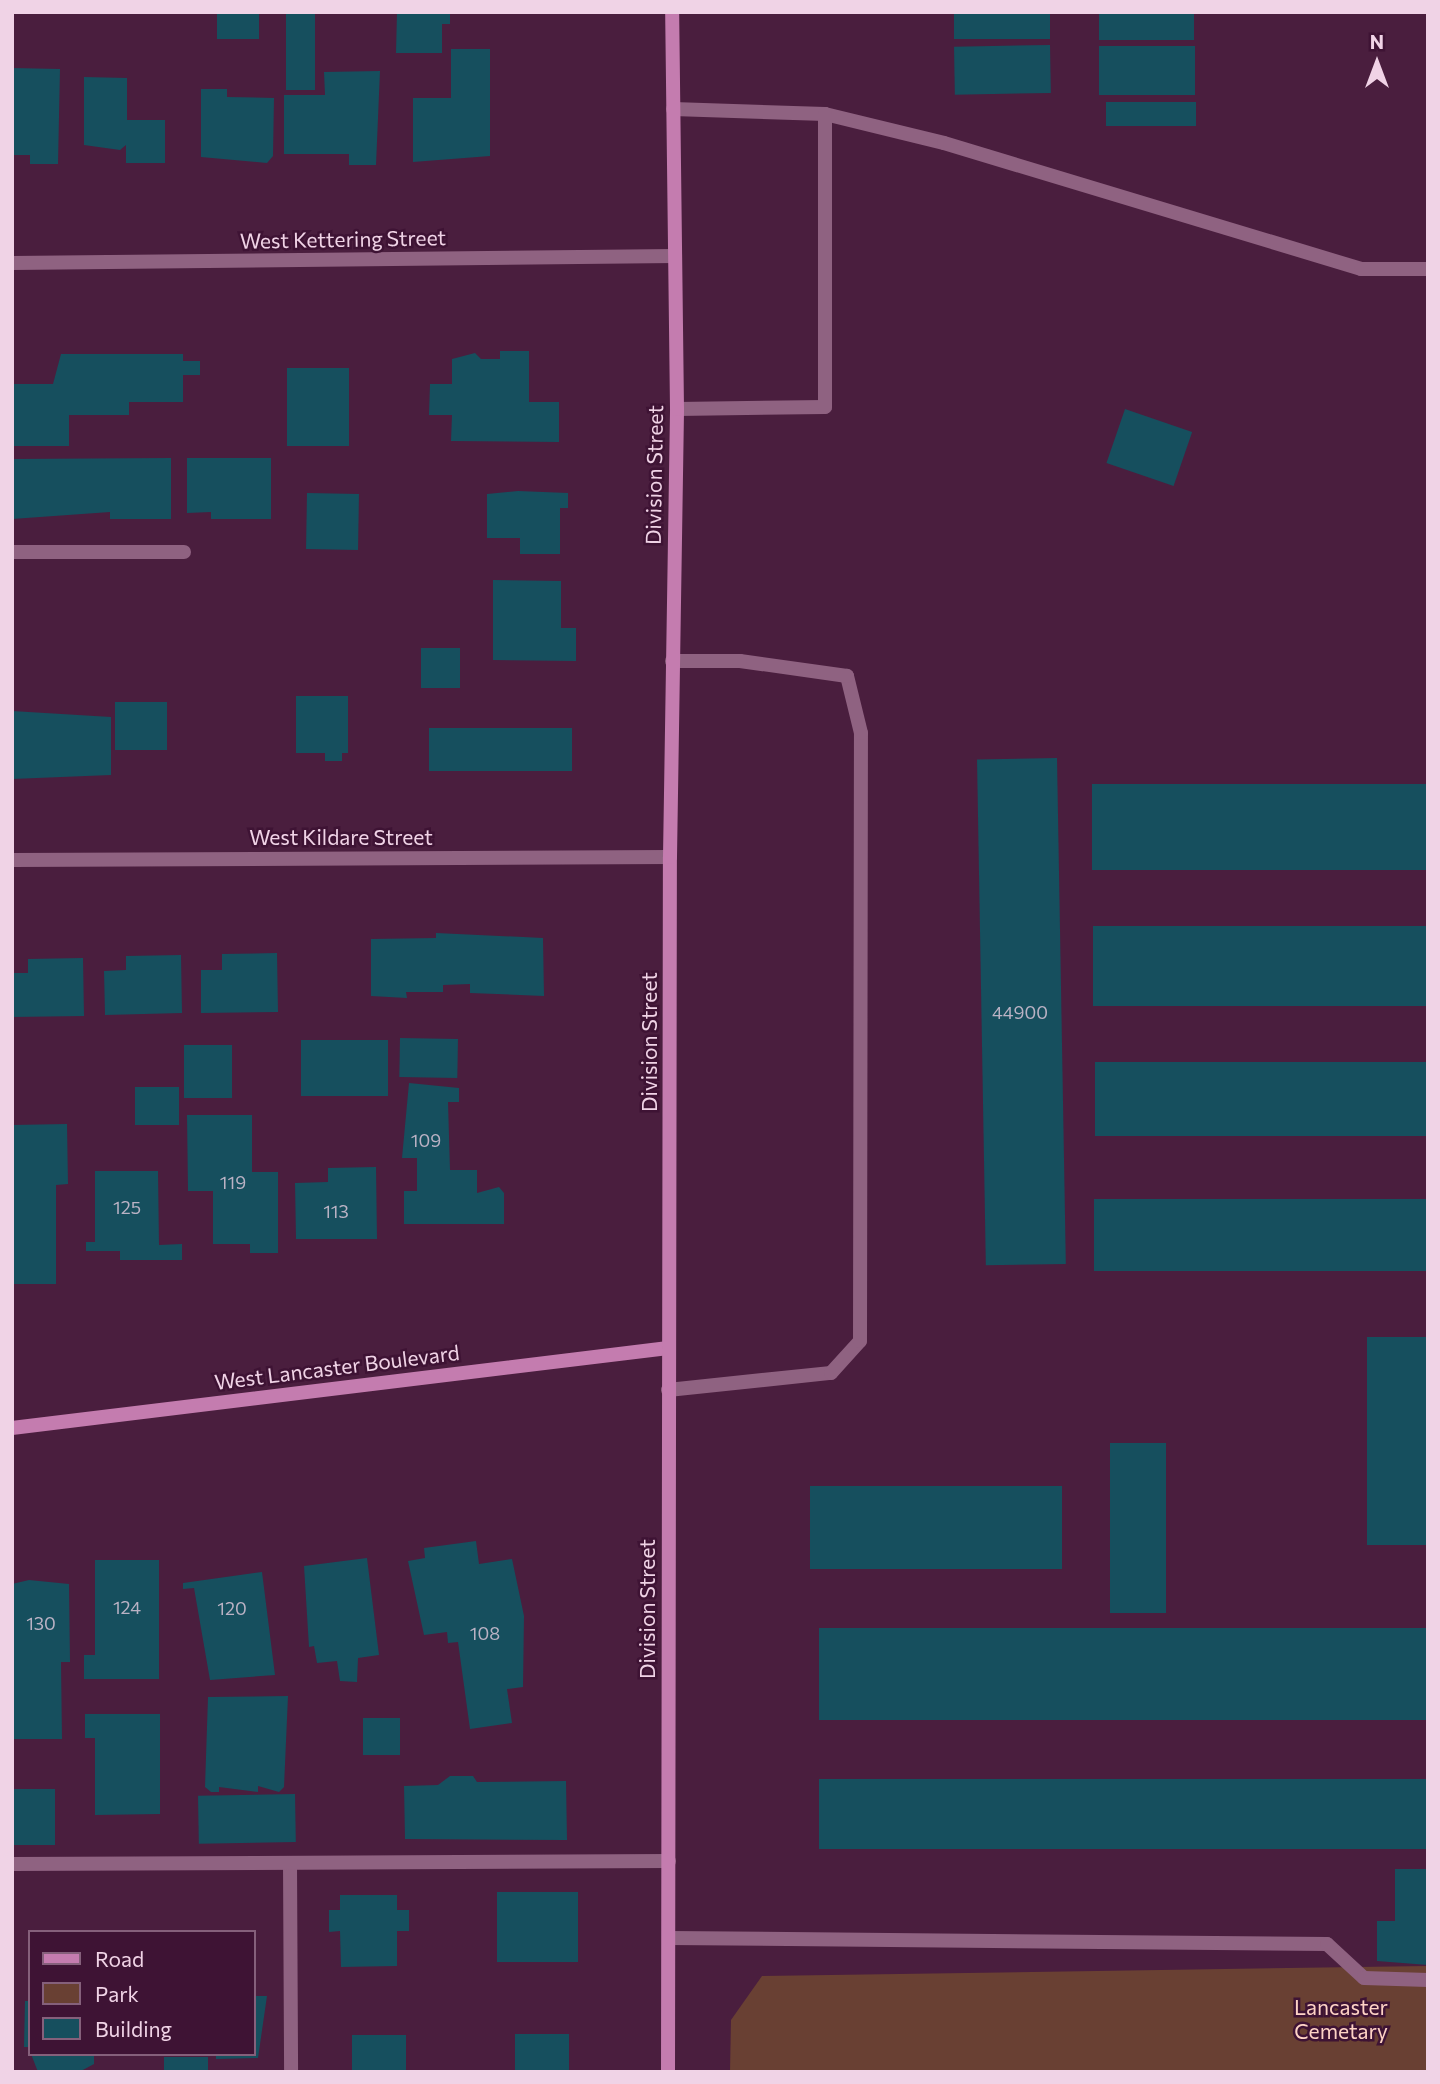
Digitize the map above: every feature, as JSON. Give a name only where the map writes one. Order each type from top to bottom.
[{"type":"main road","name":"Division Street","points":[[668,2072],[671,661],[677,409],[672,12]]},
{"type":"main road","name":"West Lancaster Boulevard","points":[[12,1428],[668,1348]]},
{"type":"street","points":[[673,109],[825,114],[944,143],[1361,269],[1428,269]]},
{"type":"street","points":[[677,409],[825,407],[825,114]]},
{"type":"street","name":"West Kettering Street","points":[[12,263],[675,256]]},
{"type":"street","points":[[12,552],[184,552]]},
{"type":"street","points":[[668,1390],[831,1373],[860,1341],[861,733],[847,676],[740,661],[671,661]]},
{"type":"street","name":"West Kildare Street","points":[[12,860],[670,857]]},
{"type":"street","points":[[12,1864],[668,1861]]},
{"type":"street","points":[[290,1863],[291,2072]]},
{"type":"street","points":[[669,1938],[1327,1944],[1364,1978],[1428,1980]]},
{"type":"green space","name":"Lancaster Cemetary","points":[[1428,1966],[1428,2072],[730,2072],[731,2020],[762,1976]]},
{"type":"building","points":[[217,12],[259,12],[259,39],[217,39]]},
{"type":"building","points":[[286,12],[315,12],[315,90],[286,90]]},
{"type":"building","points":[[397,12],[450,12],[450,24],[442,24],[442,53],[396,53]]},
{"type":"building","points":[[954,12],[1050,12],[1050,39],[954,39]]},
{"type":"building","points":[[1099,12],[1194,12],[1194,40],[1099,40]]},
{"type":"building","points":[[1050,45],[1051,93],[955,95],[954,47]]},
{"type":"building","points":[[1099,46],[1195,46],[1195,95],[1099,95]]},
{"type":"building","points":[[451,49],[490,49],[490,156],[413,162],[413,98],[451,98]]},
{"type":"building","points":[[12,68],[60,69],[58,164],[30,164],[30,155],[12,155]]},
{"type":"building","points":[[380,71],[376,165],[349,165],[349,154],[284,154],[284,95],[325,95],[324,72]]},
{"type":"building","points":[[84,77],[127,78],[127,120],[165,120],[165,163],[126,163],[126,145],[120,150],[84,145]]},
{"type":"building","points":[[201,89],[227,89],[227,97],[274,98],[273,156],[267,163],[201,157]]},
{"type":"building","points":[[1106,102],[1196,102],[1196,126],[1106,126]]},
{"type":"building","points":[[500,351],[529,351],[529,402],[559,402],[559,442],[451,441],[452,415],[429,415],[430,384],[452,384],[452,359],[475,353],[481,359],[500,359]]},
{"type":"building","points":[[61,354],[183,354],[183,361],[200,361],[200,375],[183,375],[183,402],[129,402],[129,415],[69,415],[69,446],[12,446],[12,384],[53,384]]},
{"type":"building","points":[[287,368],[349,368],[349,446],[287,446]]},
{"type":"building","points":[[1125,409],[1192,432],[1174,486],[1106,463]]},
{"type":"building","points":[[171,458],[171,519],[110,519],[110,512],[12,519],[12,459]]},
{"type":"building","points":[[187,458],[271,458],[271,519],[211,519],[211,512],[187,513]]},
{"type":"building","points":[[518,491],[568,493],[568,508],[560,508],[560,554],[520,554],[520,538],[487,538],[487,494]]},
{"type":"building","points":[[307,493],[359,494],[358,550],[306,549]]},
{"type":"building","points":[[493,580],[561,581],[561,628],[576,628],[576,661],[493,660]]},
{"type":"building","points":[[421,648],[460,648],[460,688],[421,688]]},
{"type":"building","points":[[296,696],[348,696],[348,753],[342,753],[342,761],[325,761],[325,753],[296,753]]},
{"type":"building","points":[[115,702],[167,702],[167,750],[115,750]]},
{"type":"building","points":[[12,711],[111,717],[111,775],[12,779]]},
{"type":"building","points":[[429,728],[572,728],[572,771],[429,771]]},
{"type":"building","points":[[1057,758],[1066,1264],[986,1265],[977,759]]},
{"type":"building","points":[[1092,784],[1428,784],[1428,870],[1092,870]]},
{"type":"building","points":[[1093,926],[1428,926],[1428,1006],[1093,1006]]},
{"type":"building","points":[[436,933],[543,938],[544,996],[470,993],[470,984],[443,985],[443,992],[406,992],[407,998],[371,996],[371,939],[436,938]]},
{"type":"building","points":[[277,953],[278,1012],[201,1013],[201,970],[222,970],[222,954]]},
{"type":"building","points":[[181,955],[182,1013],[105,1015],[104,971],[126,970],[126,956]]},
{"type":"building","points":[[83,958],[84,1016],[12,1017],[12,973],[28,973],[28,959]]},
{"type":"building","points":[[400,1038],[458,1039],[457,1078],[399,1077]]},
{"type":"building","points":[[301,1040],[388,1040],[388,1096],[301,1096]]},
{"type":"building","points":[[184,1045],[232,1045],[232,1098],[184,1098]]},
{"type":"building","points":[[1095,1062],[1428,1062],[1428,1136],[1095,1136]]},
{"type":"building","points":[[409,1083],[459,1088],[459,1102],[448,1102],[450,1170],[477,1170],[477,1193],[499,1187],[504,1193],[504,1224],[404,1224],[404,1191],[417,1191],[417,1158],[402,1158]]},
{"type":"building","points":[[135,1087],[179,1087],[179,1125],[135,1125]]},
{"type":"building","points":[[187,1115],[252,1115],[252,1172],[278,1172],[278,1253],[250,1253],[250,1244],[213,1244],[213,1191],[188,1191]]},
{"type":"building","points":[[67,1124],[68,1184],[56,1185],[56,1284],[12,1284],[12,1125]]},
{"type":"building","points":[[376,1167],[377,1239],[296,1239],[295,1183],[328,1182],[328,1168]]},
{"type":"building","points":[[95,1171],[158,1171],[159,1245],[182,1244],[182,1260],[120,1260],[120,1251],[86,1251],[86,1242],[95,1242]]},
{"type":"building","points":[[1094,1199],[1428,1199],[1428,1271],[1094,1271]]},
{"type":"building","points":[[1367,1337],[1428,1337],[1428,1545],[1367,1545]]},
{"type":"building","points":[[1110,1443],[1166,1443],[1166,1613],[1110,1613]]},
{"type":"building","points":[[810,1486],[1062,1486],[1062,1569],[810,1569]]},
{"type":"building","points":[[476,1541],[479,1564],[512,1559],[524,1616],[523,1687],[507,1689],[512,1723],[470,1729],[458,1642],[448,1643],[447,1632],[424,1635],[408,1561],[425,1558],[424,1548]]},
{"type":"building","points":[[367,1558],[379,1655],[358,1658],[357,1682],[340,1681],[337,1661],[317,1663],[314,1646],[309,1647],[304,1566]]},
{"type":"building","points":[[95,1560],[159,1560],[159,1679],[84,1679],[84,1655],[95,1655]]},
{"type":"building","points":[[262,1572],[275,1675],[210,1680],[194,1588],[183,1589],[183,1583]]},
{"type":"building","points":[[29,1580],[69,1584],[70,1662],[61,1662],[62,1739],[12,1739],[12,1584]]},
{"type":"building","points":[[819,1628],[1428,1628],[1428,1720],[819,1720]]},
{"type":"building","points":[[288,1696],[284,1787],[279,1792],[258,1786],[258,1792],[219,1787],[219,1792],[211,1792],[205,1787],[208,1697]]},
{"type":"building","points":[[85,1714],[160,1714],[160,1814],[95,1815],[95,1738],[85,1738]]},
{"type":"building","points":[[363,1718],[400,1718],[400,1755],[363,1755]]},
{"type":"building","points":[[450,1776],[473,1776],[477,1782],[566,1781],[567,1840],[405,1839],[404,1786],[438,1785]]},
{"type":"building","points":[[819,1779],[1428,1779],[1428,1849],[819,1849]]},
{"type":"building","points":[[12,1789],[55,1789],[55,1845],[12,1845]]},
{"type":"building","points":[[295,1794],[296,1842],[199,1844],[198,1796]]},
{"type":"building","points":[[1395,1869],[1428,1869],[1428,1965],[1377,1961],[1377,1921],[1395,1921]]},
{"type":"building","points":[[497,1892],[578,1892],[578,1962],[497,1962]]},
{"type":"building","points":[[340,1895],[397,1895],[397,1910],[409,1910],[409,1931],[397,1931],[397,1966],[341,1967],[340,1931],[329,1932],[329,1910],[340,1910]]},
{"type":"building","points":[[256,1996],[267,1996],[258,2058],[216,2059],[216,2056],[256,2056]]},
{"type":"building","points":[[25,2001],[28,2001],[28,2047],[24,2047]]},
{"type":"building","points":[[515,2034],[569,2034],[569,2072],[515,2072]]},
{"type":"building","points":[[352,2035],[406,2035],[406,2072],[352,2072]]},
{"type":"building","points":[[32,2056],[94,2056],[94,2064],[79,2072],[38,2072]]},
{"type":"building","points":[[164,2057],[208,2057],[208,2072],[164,2072]]}]
